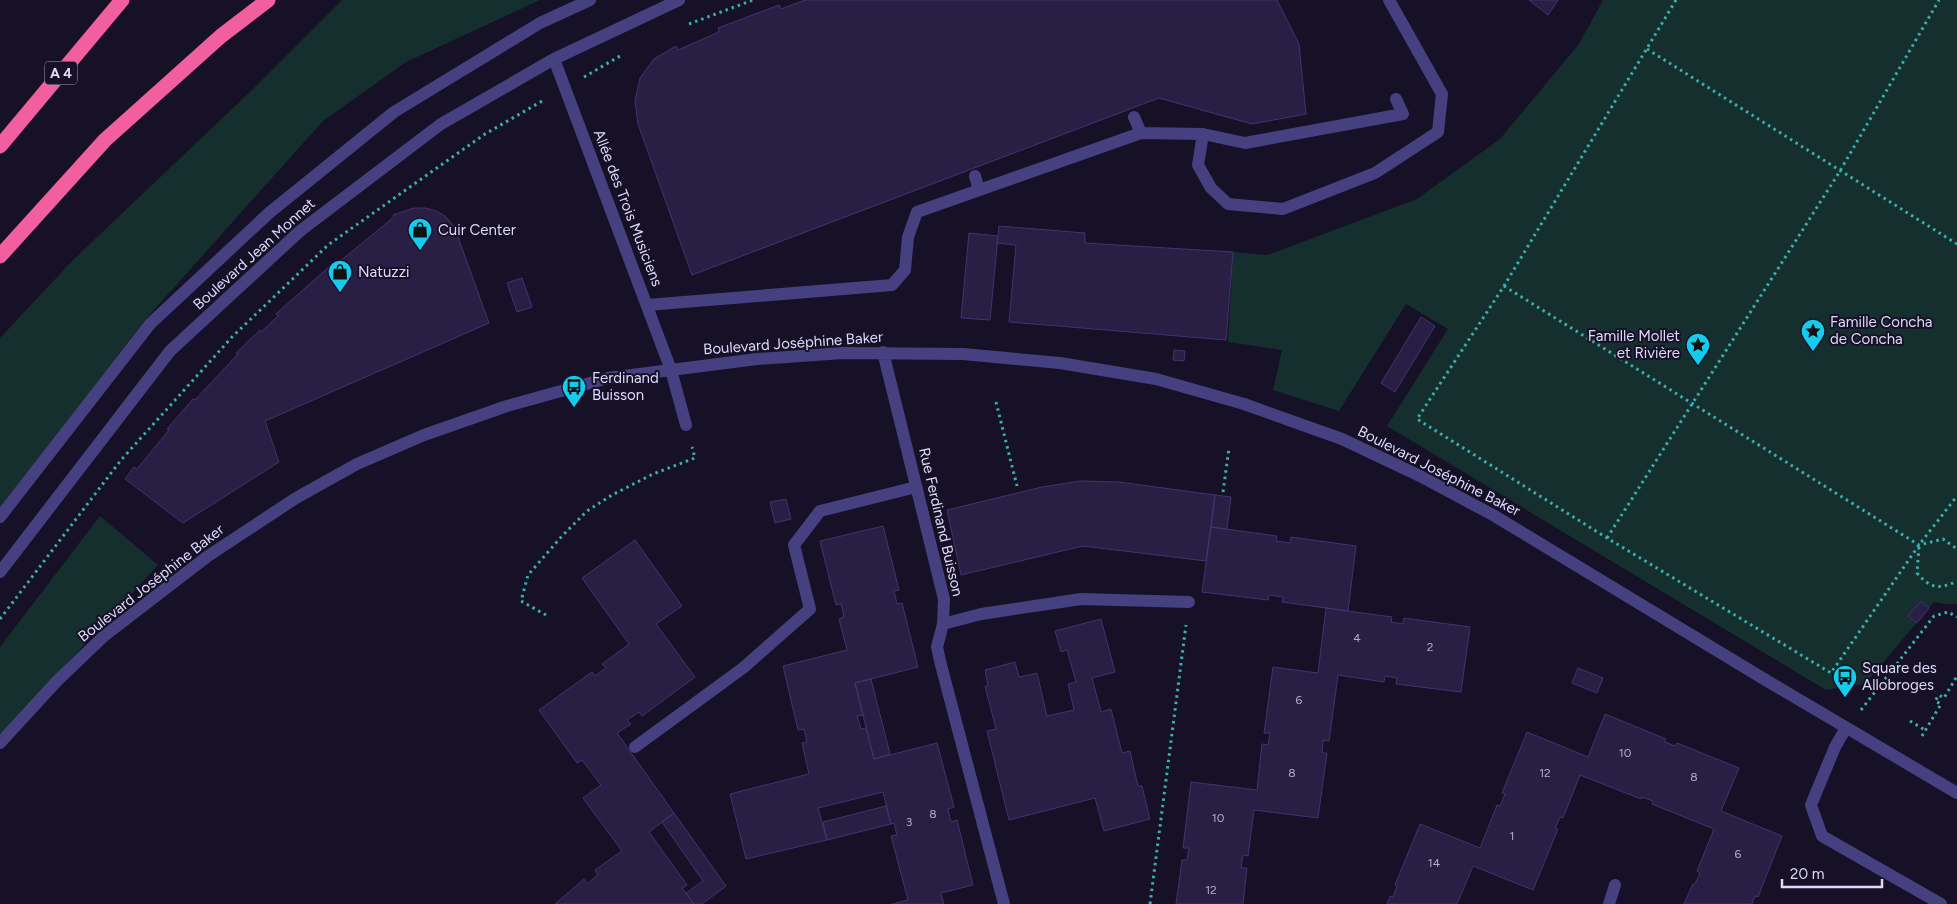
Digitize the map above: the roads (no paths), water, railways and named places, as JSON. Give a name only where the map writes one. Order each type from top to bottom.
[{"type":"highway","name":"A 4","points":[[0,146],[122,0]]},
{"type":"highway","points":[[0,256],[105,140],[221,36],[268,0]]},
{"type":"street","name":"Boulevard Jean Monnet","points":[[0,516],[150,324],[269,213],[394,112],[540,23],[590,0]]},
{"type":"street","name":"Boulevard Jean Monnet","points":[[0,572],[170,352],[300,230],[441,124],[554,59],[679,0]]},
{"type":"street","points":[[1203,134],[1198,165],[1211,188],[1228,204],[1283,209],[1375,173],[1438,132],[1442,94],[1389,0]]},
{"type":"street","name":"Allée des Trois Musiciens","points":[[554,59],[672,370],[686,425]]},
{"type":"street","points":[[647,305],[892,285],[905,270],[908,237],[917,212],[1141,133],[1203,134],[1245,143],[1403,114],[1396,99]]},
{"type":"street","points":[[1134,117],[1141,133]]},
{"type":"street","points":[[975,176],[979,190]]},
{"type":"street","name":"Rue Ferdinand Buisson","points":[[883,352],[944,599],[943,624],[937,647],[941,666],[1004,904]]},
{"type":"street","name":"Boulevard Joséphine Baker","points":[[0,744],[56,681],[104,636],[208,556],[305,493],[357,464],[424,435],[507,406],[608,378],[757,360],[843,353],[963,354],[1050,362],[1156,379],[1244,404],[1342,439],[1420,476],[1492,515],[1957,793]]},
{"type":"street","points":[[635,747],[743,668],[810,609],[794,544],[820,511],[916,487]]},
{"type":"street","points":[[943,624],[981,614],[1081,599],[1188,602]]},
{"type":"street","points":[[1846,728],[1835,747],[1810,805],[1822,836],[1941,904]]},
{"type":"street","points":[[1610,904],[1615,885]]},
{"type":"place","name":"Cuir Center","points":[[420,251]]},
{"type":"place","name":"Natuzzi","points":[[340,293]]},
{"type":"place","name":"Famille Concha de Concha","points":[[1813,352]]},
{"type":"place","name":"Famille Mollet et Rivière","points":[[1698,366]]},
{"type":"place","name":"Ferdinand Buisson","points":[[574,408]]},
{"type":"place","name":"Square des Allobroges","points":[[1845,698]]}]
